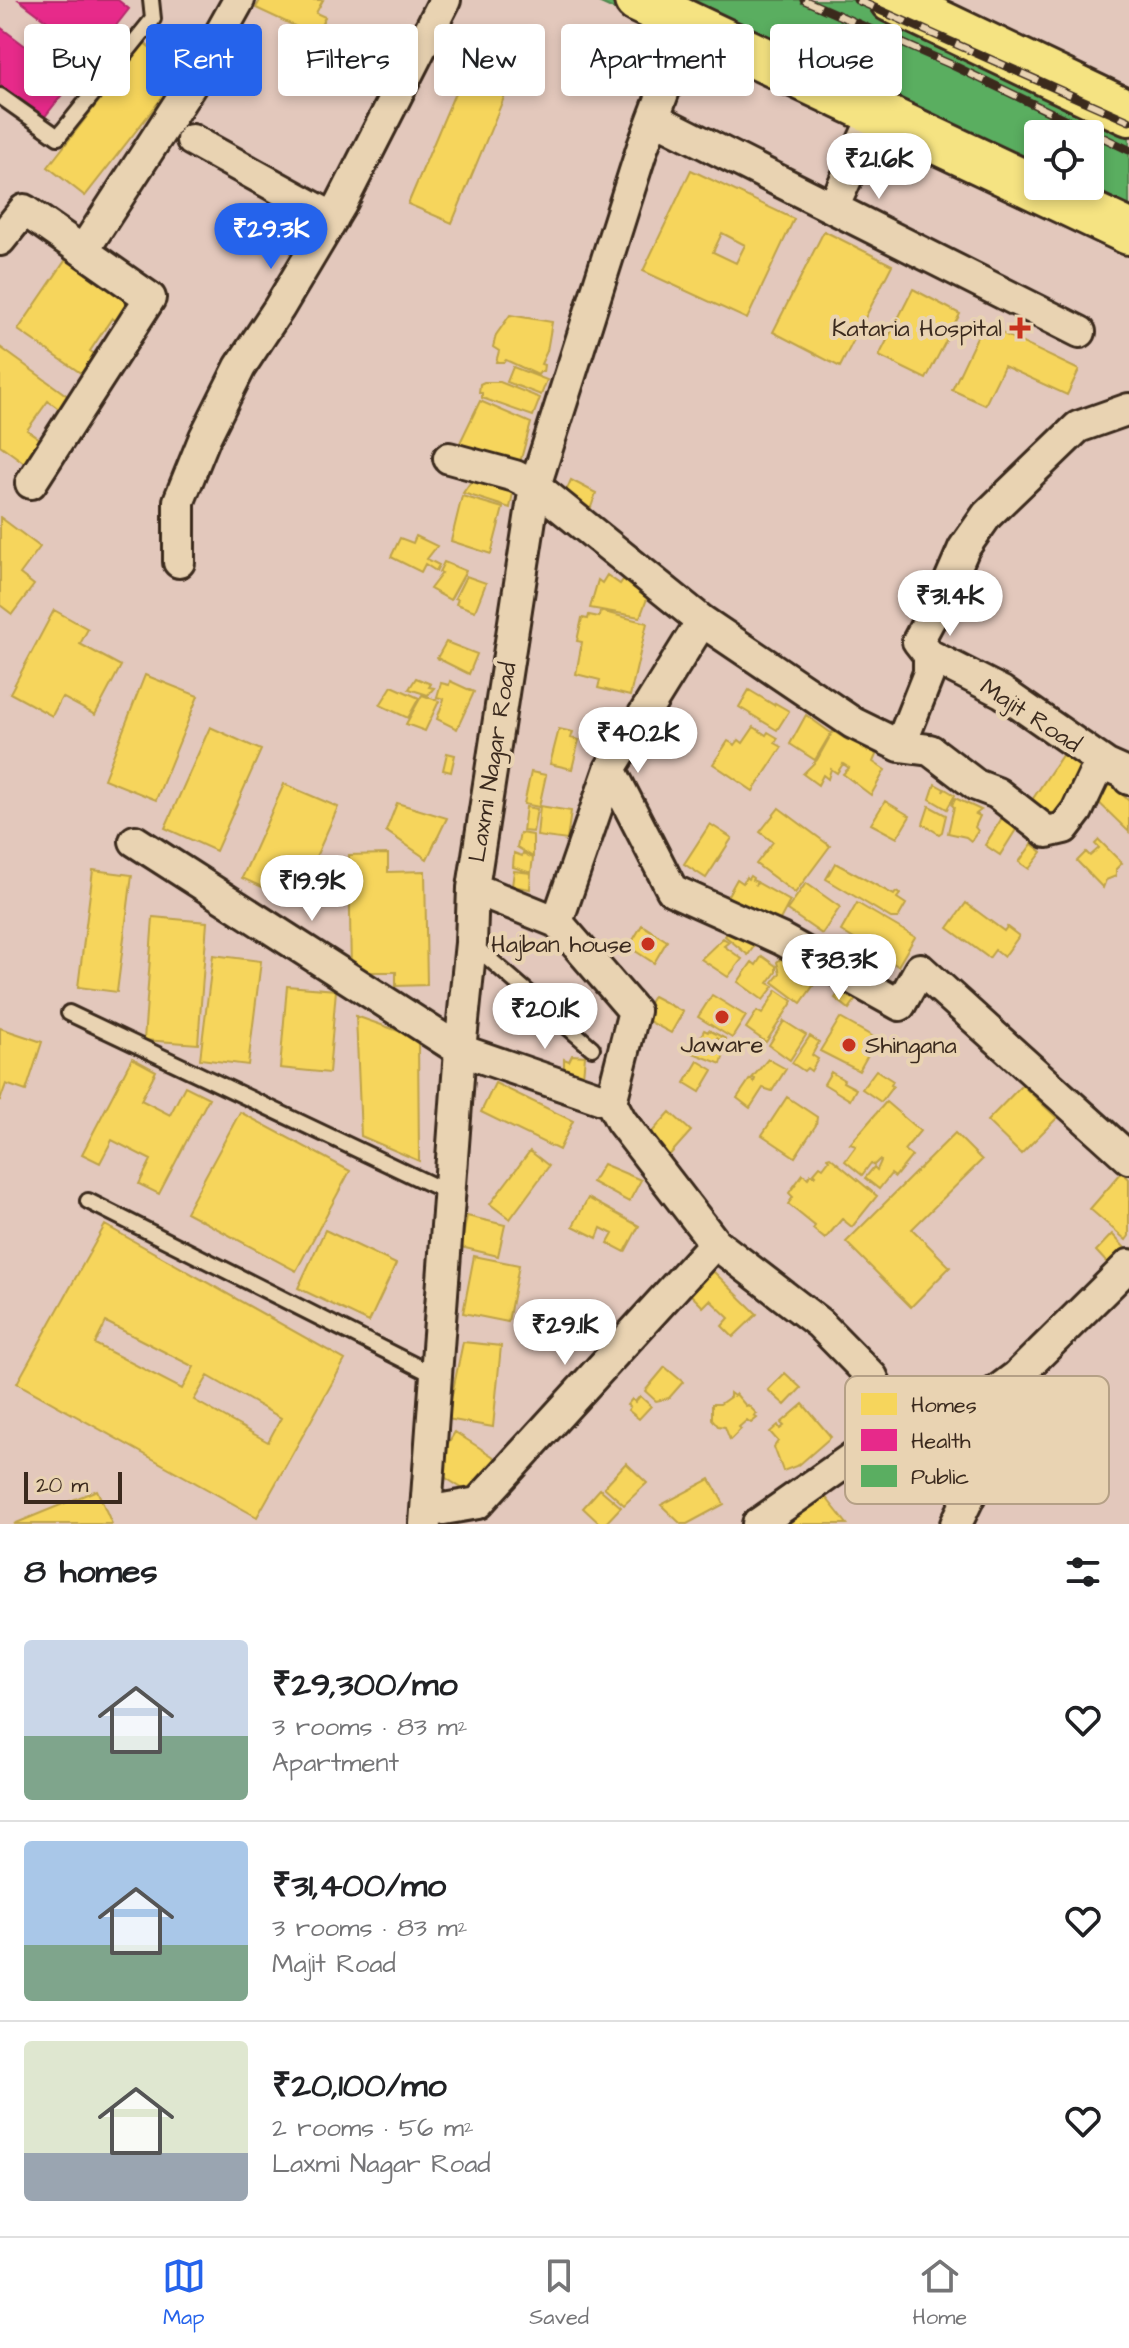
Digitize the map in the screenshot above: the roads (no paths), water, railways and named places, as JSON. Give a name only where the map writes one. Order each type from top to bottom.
[{"type":"highway","points":[[637,0],[689,24]]},
{"type":"highway","points":[[892,0],[1129,113]]},
{"type":"highway","points":[[754,55],[1129,232]]},
{"type":"street","points":[[83,251],[196,77],[239,0]]},
{"type":"street","points":[[179,562],[179,501],[205,437],[240,367],[333,218],[445,0]]},
{"type":"street","name":"Laxmi Nagar Road","points":[[426,1518],[473,888],[535,486],[662,96]]},
{"type":"street","points":[[833,208],[876,112]]},
{"type":"street","points":[[654,118],[1080,332]]},
{"type":"street","points":[[192,140],[333,218]]},
{"type":"street","points":[[0,240],[24,210],[150,298],[31,483]]},
{"type":"street","points":[[900,746],[929,673],[929,655],[918,641],[964,548],[987,515],[1078,427],[1129,409]]},
{"type":"street","points":[[449,458],[515,476],[535,486],[702,621],[853,723],[900,746],[930,750],[976,785],[997,793],[1047,832],[1064,828],[1077,811],[1094,775],[1118,772]]},
{"type":"street","points":[[557,922],[610,769],[702,621]]},
{"type":"street","name":"Majit Road","points":[[929,655],[1002,692],[1118,772]]},
{"type":"street","points":[[610,769],[672,890],[781,939],[900,1005],[920,969],[1129,1158]]},
{"type":"street","points":[[135,841],[460,1050],[611,1102]]},
{"type":"street","points":[[473,888],[557,922],[634,1011],[611,1102],[621,1121],[715,1243],[819,1323],[871,1376]]},
{"type":"street","points":[[426,1518],[478,1503],[715,1243]]},
{"type":"street","points":[[1017,1376],[1129,1266]]},
{"type":"street","points":[[758,1524],[845,1463]]},
{"type":"street","points":[[956,1524],[966,1504]]},
{"type":"lane","points":[[0,96],[58,137],[153,19],[151,0]]},
{"type":"lane","points":[[471,943],[592,1048]]},
{"type":"lane","points":[[69,1013],[450,1193]]},
{"type":"lane","points":[[88,1201],[436,1377]]},
{"type":"railway","points":[[804,0],[952,65],[1129,150]]},
{"type":"railway","points":[[857,0],[1129,121]]},
{"type":"place","name":"Kataria Hospital","points":[[1020,328]]},
{"type":"place","name":"Hajban house","points":[[648,944]]},
{"type":"place","name":"Jaware","points":[[722,1017]]},
{"type":"place","name":"Shingana","points":[[849,1045]]}]
